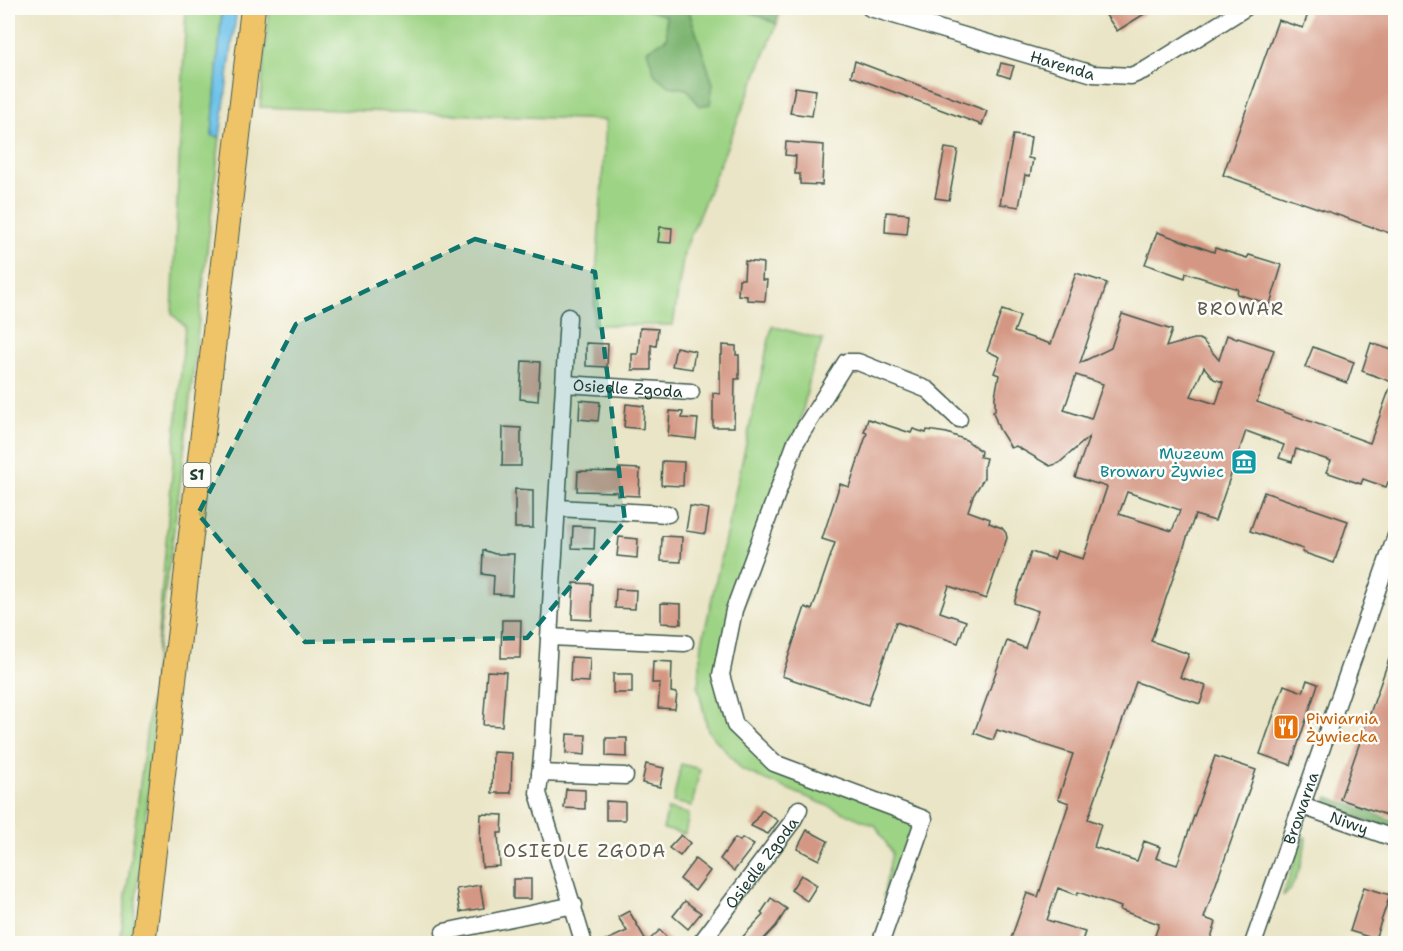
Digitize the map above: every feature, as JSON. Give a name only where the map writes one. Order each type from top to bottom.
[{"type":"highway","name":"S1","points":[[143,944],[253,8]]},
{"type":"street","name":"Harenda","points":[[870,8],[1093,74],[1131,76],[1147,69],[1245,8]]},
{"type":"street","name":"Osiedle Zgoda","points":[[568,317],[538,793],[584,944]]},
{"type":"street","points":[[880,944],[924,819],[774,763],[735,725],[721,675],[734,610],[796,442],[846,362],[858,362],[928,390],[959,419]]},
{"type":"street","name":"Osiedle Zgoda","points":[[565,384],[691,392]]},
{"type":"street","points":[[557,508],[668,514]]},
{"type":"street","name":"Browarna","points":[[1253,944],[1395,536]]},
{"type":"street","points":[[549,637],[685,644]]},
{"type":"street","points":[[540,773],[625,776]]},
{"type":"street","name":"Niwy","points":[[1302,806],[1395,839]]},
{"type":"street","name":"Osiedle Zgoda","points":[[700,944],[792,822],[799,808]]},
{"type":"street","points":[[444,932],[574,905]]},
{"type":"highlighted area","points":[[475,239],[595,272],[625,521],[527,638],[305,642],[198,514],[296,324]]},
{"type":"green space","points":[[186,8],[222,8],[212,135],[220,137],[181,478],[156,657],[185,326],[172,314]]},
{"type":"green space","points":[[269,8],[643,8],[666,16],[669,86],[687,89],[713,84],[688,8],[742,8],[777,24],[684,252],[673,325],[593,325],[606,120],[260,107]]},
{"type":"green space","points":[[643,8],[688,8],[713,84],[710,104],[699,106],[687,89],[669,86],[655,75],[647,50],[667,38],[666,16]]},
{"type":"green space","points":[[742,8],[780,8],[777,24]]},
{"type":"green space","points":[[772,326],[823,340],[812,368],[796,442],[721,675],[735,725],[774,763],[924,819],[897,897],[883,897],[892,853],[876,826],[742,770],[708,731],[698,687],[702,643]]},
{"type":"green space","points":[[156,657],[151,767],[131,943],[120,944]]},
{"type":"green space","points":[[681,764],[700,769],[692,806],[673,802]]},
{"type":"green space","points":[[1328,797],[1395,821],[1395,831],[1324,806]]},
{"type":"green space","points":[[668,809],[689,814],[685,834],[663,829]]},
{"type":"green space","points":[[1304,836],[1306,838],[1299,869],[1289,891],[1283,895]]},
{"type":"water","points":[[222,8],[237,8],[220,137],[212,136]]},
{"type":"building","points":[[1110,8],[1154,8],[1117,31],[1103,11]]},
{"type":"building","points":[[1310,8],[1395,8],[1395,235],[1223,175],[1278,20],[1303,28]]},
{"type":"building","points":[[855,61],[987,111],[982,125],[851,76]]},
{"type":"building","points":[[1001,63],[1014,66],[1010,78],[998,74]]},
{"type":"building","points":[[795,87],[816,90],[812,116],[790,113]]},
{"type":"building","points":[[1013,135],[1031,137],[1028,158],[1033,159],[1030,176],[1025,175],[1019,207],[1000,204]]},
{"type":"building","points":[[786,142],[824,145],[822,185],[800,184],[800,174],[795,174],[796,156],[785,155]]},
{"type":"building","points":[[945,148],[958,150],[949,200],[935,198]]},
{"type":"building","points":[[886,212],[909,214],[907,234],[885,232]]},
{"type":"building","points":[[660,227],[672,228],[671,243],[658,242]]},
{"type":"building","points":[[1157,232],[1214,252],[1215,248],[1247,258],[1249,255],[1282,265],[1270,304],[1237,294],[1238,289],[1186,273],[1185,278],[1145,264]]},
{"type":"building","points":[[745,261],[763,263],[762,280],[767,280],[765,301],[747,300],[747,296],[738,295],[739,279],[744,279]]},
{"type":"building","points":[[1076,273],[1107,283],[1080,363],[1111,348],[1122,314],[1172,330],[1166,347],[1199,339],[1219,360],[1227,335],[1238,338],[1274,350],[1257,402],[1370,443],[1392,382],[1362,371],[1371,343],[1395,351],[1395,468],[1390,483],[1388,482],[1386,487],[1363,479],[1361,484],[1326,472],[1331,461],[1296,449],[1292,462],[1279,458],[1284,445],[1246,431],[1215,521],[1195,515],[1151,641],[1189,654],[1180,677],[1206,686],[1200,704],[1136,682],[1088,819],[1101,824],[1094,847],[1137,861],[1144,841],[1160,847],[1156,858],[1177,865],[1215,756],[1256,770],[1204,918],[1216,922],[1209,944],[1152,944],[1159,924],[1120,910],[1121,907],[1078,892],[1077,895],[1058,888],[1047,920],[1085,932],[1081,944],[1009,944],[1027,893],[1038,897],[1069,803],[1058,799],[1073,754],[997,730],[993,740],[974,733],[1007,641],[1025,648],[1038,611],[1014,603],[1031,552],[1054,559],[1057,551],[1083,559],[1107,487],[1075,477],[1089,437],[1059,463],[1050,466],[1016,446],[1011,448],[999,429],[993,412],[995,411],[999,375],[994,373],[1000,357],[987,351],[1002,310],[1020,316],[1014,332],[1051,344]],"holes":[[[1204,367],[1214,379],[1223,382],[1216,404],[1191,396]],[[1076,375],[1103,384],[1091,419],[1064,410]],[[1127,492],[1180,510],[1172,531],[1119,514]]]},
{"type":"building","points":[[640,328],[658,329],[656,346],[651,345],[651,370],[632,370],[632,354],[638,354]]},
{"type":"building","points":[[586,343],[608,344],[607,367],[586,366]]},
{"type":"building","points":[[722,345],[736,346],[736,355],[739,355],[739,379],[735,379],[734,427],[713,427],[713,393],[720,394]]},
{"type":"building","points":[[676,347],[695,351],[692,369],[672,366]]},
{"type":"building","points":[[1313,347],[1354,362],[1347,383],[1305,367]]},
{"type":"building","points":[[522,361],[540,362],[538,401],[520,399]]},
{"type":"building","points":[[580,400],[600,402],[598,421],[579,419]]},
{"type":"building","points":[[626,404],[644,406],[643,429],[624,427]]},
{"type":"building","points":[[670,411],[683,412],[682,418],[698,419],[696,439],[668,436]]},
{"type":"building","points":[[868,419],[911,433],[913,429],[926,433],[927,430],[947,433],[966,440],[981,451],[980,457],[986,458],[984,478],[973,496],[968,511],[990,519],[989,523],[1002,528],[1007,538],[986,599],[949,586],[940,612],[966,621],[958,643],[896,622],[868,705],[782,676],[805,607],[812,610],[835,543],[822,539],[840,484],[849,487],[867,433],[864,432]]},
{"type":"building","points":[[503,427],[521,428],[521,466],[502,466]]},
{"type":"building","points":[[662,461],[684,462],[683,486],[661,485]]},
{"type":"building","points":[[619,468],[640,469],[639,496],[617,495],[617,492],[577,491],[578,471],[619,472]]},
{"type":"building","points":[[515,489],[533,490],[533,528],[515,528]]},
{"type":"building","points":[[1264,492],[1348,521],[1334,563],[1302,552],[1303,549],[1250,531]]},
{"type":"building","points":[[690,506],[709,509],[705,534],[686,531]]},
{"type":"building","points":[[573,526],[595,527],[594,549],[572,548]]},
{"type":"building","points":[[662,536],[682,537],[681,562],[661,561]]},
{"type":"building","points":[[619,537],[638,539],[637,558],[617,556]]},
{"type":"building","points":[[483,550],[495,554],[514,554],[512,595],[493,594],[494,576],[482,574]]},
{"type":"building","points":[[574,583],[593,584],[592,620],[572,619]]},
{"type":"building","points":[[616,589],[636,590],[635,609],[615,608]]},
{"type":"building","points":[[661,603],[681,604],[681,624],[661,623]]},
{"type":"building","points":[[502,620],[521,620],[520,658],[501,658]]},
{"type":"building","points":[[1395,645],[1395,818],[1340,799]]},
{"type":"building","points":[[571,657],[590,658],[589,682],[570,681]]},
{"type":"building","points":[[653,661],[672,662],[671,692],[677,693],[675,709],[658,708],[660,683],[652,683]]},
{"type":"building","points":[[487,671],[506,672],[502,726],[483,725]]},
{"type":"building","points":[[613,674],[632,674],[632,693],[613,693]]},
{"type":"building","name":"Piwiarnia Żywiecka","points":[[1307,680],[1318,684],[1291,765],[1260,754],[1284,685],[1303,692]]},
{"type":"building","points":[[567,734],[586,735],[585,755],[566,753]]},
{"type":"building","points":[[606,738],[627,738],[627,757],[606,756]]},
{"type":"building","points":[[493,752],[512,753],[511,793],[492,793]]},
{"type":"building","points":[[646,764],[664,768],[660,787],[642,783]]},
{"type":"building","points":[[566,789],[585,790],[585,809],[564,808]]},
{"type":"building","points":[[606,801],[625,802],[625,820],[606,820]]},
{"type":"building","points":[[762,810],[778,821],[768,834],[751,826]]},
{"type":"building","points":[[481,814],[503,815],[502,833],[498,833],[500,866],[482,867]]},
{"type":"building","points":[[807,830],[828,841],[819,860],[797,849]]},
{"type":"building","points":[[681,835],[690,843],[680,856],[669,848]]},
{"type":"building","points":[[735,838],[740,841],[742,838],[754,845],[734,871],[720,859]]},
{"type":"building","points":[[695,859],[710,871],[695,891],[680,879]]},
{"type":"building","points":[[801,875],[817,885],[807,901],[791,890]]},
{"type":"building","points":[[513,879],[531,879],[531,899],[513,899]]},
{"type":"building","points":[[480,885],[484,908],[460,912],[456,889]]},
{"type":"building","points":[[1364,887],[1390,895],[1375,939],[1350,931]]},
{"type":"building","points":[[771,898],[787,909],[776,926],[759,944],[736,944],[763,915],[761,913]]},
{"type":"building","points":[[685,901],[701,913],[688,929],[673,916]]},
{"type":"building","points":[[629,911],[647,942],[660,930],[673,944],[598,944],[627,931],[618,917]]},
{"type":"place","name":"Muzeum Browaru Żywiec","points":[[1244,462]]},
{"type":"place","name":"Piwiarnia Żywiecka","points":[[1286,727]]},
{"type":"district","name":"BROWAR","points":[[1241,309]]},
{"type":"district","name":"OSIEDLE ZGODA","points":[[585,851]]}]
